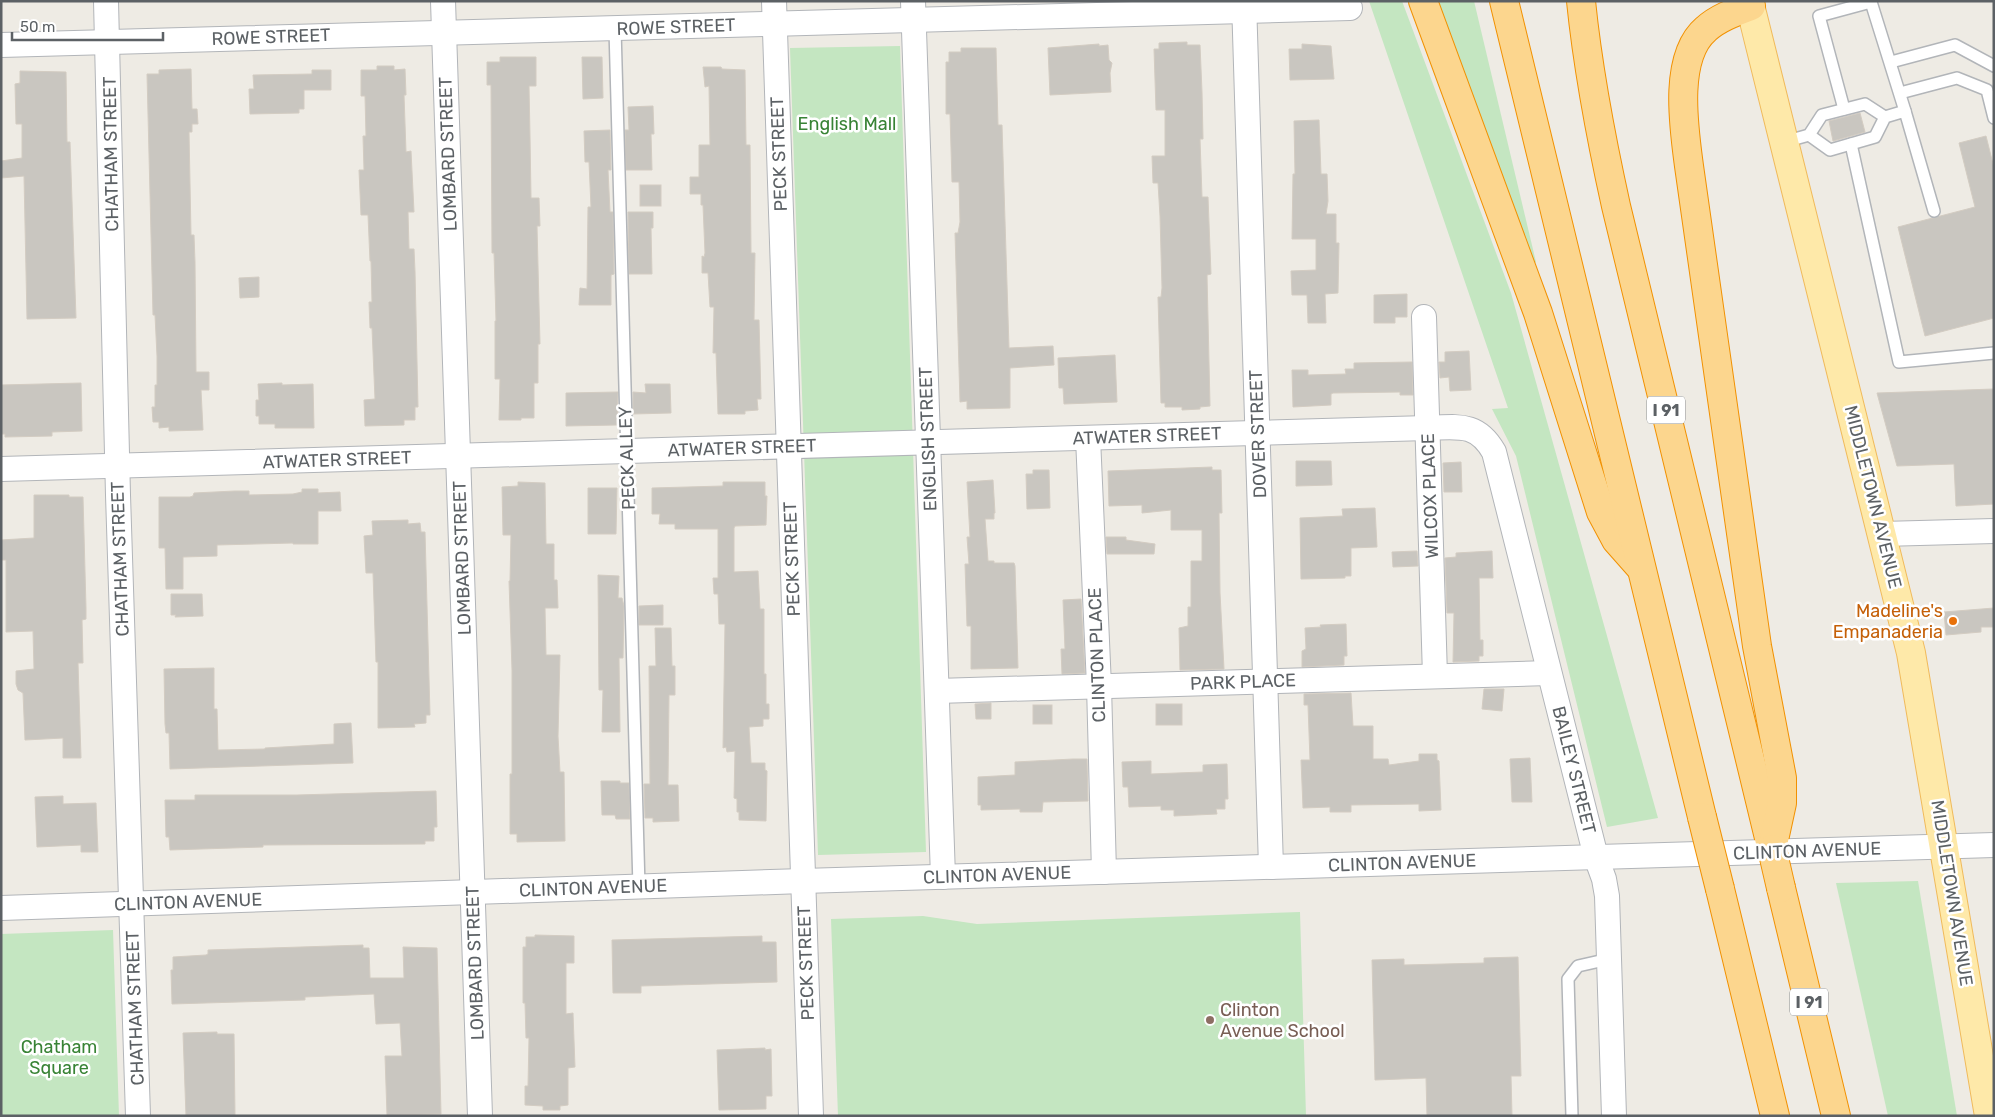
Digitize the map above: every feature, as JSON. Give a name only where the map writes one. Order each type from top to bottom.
[{"type":"highway","points":[[1423,1],[1538,313],[1600,512],[1616,540],[1642,570]]},
{"type":"highway","points":[[1504,1],[1775,1116]]},
{"type":"highway","name":"I 91","points":[[1581,1],[1594,97],[1614,198],[1772,816],[1772,848],[1836,1116]]},
{"type":"highway","points":[[1750,4],[1721,19],[1702,33],[1694,46],[1688,64],[1683,106],[1689,166],[1749,593],[1763,683],[1782,778],[1783,791],[1772,816]]},
{"type":"main road","name":"MIDDLETOWN AVENUE","points":[[1750,4],[1796,139],[1882,534],[1913,663],[1989,1116]]},
{"type":"street","name":"CHATHAM STREET","points":[[106,1],[117,466],[138,1116]]},
{"type":"street","name":"LOMBARD STREET","points":[[443,1],[480,1116]]},
{"type":"street","name":"ROWE STREET","points":[[1,45],[615,29],[774,12],[1244,6],[1350,8]]},
{"type":"street","name":"DOVER STREET","points":[[1244,6],[1271,867]]},
{"type":"street","name":"ENGLISH STREET","points":[[913,10],[943,877]]},
{"type":"street","name":"PECK STREET","points":[[774,12],[811,1116]]},
{"type":"street","name":"WILCOX PLACE","points":[[1424,317],[1435,676]]},
{"type":"street","name":"ATWATER STREET","points":[[1,469],[1462,427],[1481,434]]},
{"type":"street","name":"BAILEY STREET","points":[[1481,434],[1494,452],[1596,857],[1604,879],[1607,896],[1614,1116]]},
{"type":"street","name":"CLINTON PLACE","points":[[1088,438],[1099,686],[1104,872]]},
{"type":"street","points":[[1882,534],[1994,531]]},
{"type":"street","name":"PARK PLACE","points":[[937,691],[1549,672]]},
{"type":"street","name":"CLINTON AVENUE","points":[[1,908],[803,881],[1994,845]]},
{"type":"lane","points":[[1844,109],[1819,16],[1871,2],[1891,62],[1934,212]]},
{"type":"lane","name":"PECK ALLEY","points":[[615,29],[639,887]]},
{"type":"lane","points":[[1891,62],[1955,46],[1994,66]]},
{"type":"lane","points":[[1900,93],[1957,78],[1987,90],[1994,118]]},
{"type":"lane","points":[[1885,117],[1865,104],[1822,114],[1796,139],[1830,150],[1875,137],[1885,117],[1905,111]]},
{"type":"lane","points":[[1851,144],[1899,362],[1994,353]]},
{"type":"lane","points":[[1572,1116],[1568,979],[1578,966],[1609,960]]},
{"type":"green space","points":[[1369,1],[1402,1],[1511,293],[1658,818],[1607,827],[1516,456],[1492,409],[1508,408]]},
{"type":"green space","points":[[1436,1],[1474,1],[1536,262],[1532,266]]},
{"type":"green space","name":"English Mall","points":[[900,46],[926,852],[818,855],[790,48]]},
{"type":"green space","points":[[1918,881],[1957,1116],[1888,1116],[1836,883]]},
{"type":"green space","name":"Clinton Avenue School","points":[[1300,912],[1306,1116],[838,1116],[831,919],[923,916],[977,924]]},
{"type":"green space","name":"Chatham Square","points":[[113,930],[119,1116],[1,1116],[1,934]]},
{"type":"building","points":[[1187,42],[1187,45],[1200,45],[1203,139],[1200,139],[1202,197],[1208,197],[1211,274],[1207,275],[1210,406],[1200,407],[1200,409],[1182,410],[1182,407],[1165,407],[1165,403],[1161,403],[1158,297],[1161,297],[1162,288],[1160,216],[1158,183],[1153,183],[1152,156],[1165,156],[1165,110],[1156,110],[1154,49],[1159,49],[1159,43]]},
{"type":"building","points":[[1099,44],[1099,46],[1108,45],[1109,60],[1112,63],[1110,73],[1111,92],[1050,95],[1048,48]]},
{"type":"building","points":[[1302,44],[1331,46],[1334,79],[1290,80],[1289,49],[1302,49]]},
{"type":"building","points":[[961,48],[996,48],[998,125],[1002,125],[1009,348],[1053,346],[1054,365],[1010,368],[1010,408],[967,409],[967,401],[960,402],[955,233],[958,233],[960,222],[959,182],[952,182],[950,114],[946,114],[946,62],[949,62],[949,52],[961,52]]},
{"type":"building","points":[[500,57],[536,57],[536,86],[529,86],[531,198],[539,198],[540,226],[537,226],[540,344],[538,344],[538,383],[534,383],[534,418],[521,418],[521,420],[499,420],[500,379],[495,379],[496,321],[494,253],[492,253],[491,85],[487,85],[487,62],[500,62]]},
{"type":"building","points":[[582,57],[602,57],[603,98],[583,99]]},
{"type":"building","points":[[377,66],[394,66],[394,70],[405,69],[406,152],[411,151],[414,212],[408,212],[409,249],[414,249],[418,407],[415,407],[415,420],[404,420],[404,425],[365,426],[364,400],[375,399],[369,302],[372,302],[368,215],[361,215],[359,170],[364,170],[363,136],[366,136],[365,96],[361,96],[361,70],[377,70]]},
{"type":"building","points":[[703,67],[745,70],[746,145],[750,145],[751,253],[755,253],[754,320],[759,320],[761,399],[757,399],[758,410],[745,411],[745,414],[718,414],[716,353],[713,353],[714,307],[710,307],[708,273],[702,273],[702,256],[704,257],[705,253],[703,205],[701,205],[701,194],[690,194],[690,177],[699,177],[699,145],[710,145],[709,86],[705,87]]},
{"type":"building","points":[[191,69],[192,109],[197,109],[198,124],[192,124],[192,132],[189,132],[191,235],[194,235],[195,262],[196,372],[209,372],[209,390],[201,390],[203,430],[169,431],[169,427],[159,428],[159,422],[153,422],[152,407],[155,407],[157,356],[155,315],[153,315],[147,74],[159,74],[159,70]]},
{"type":"building","points":[[312,70],[331,70],[331,90],[304,90],[304,109],[299,109],[299,113],[250,114],[249,89],[254,89],[253,75],[312,74]]},
{"type":"building","points":[[20,71],[66,72],[67,142],[70,142],[76,318],[27,319],[24,176],[1,178],[1,161],[22,158],[22,124],[16,124],[15,84],[20,83]]},
{"type":"building","points":[[653,106],[654,134],[651,134],[652,170],[626,170],[625,130],[629,130],[628,107]]},
{"type":"building","points":[[1860,113],[1865,132],[1833,141],[1829,121]]},
{"type":"building","points":[[1319,120],[1321,174],[1327,174],[1328,201],[1326,214],[1336,214],[1336,243],[1339,243],[1338,293],[1325,294],[1326,323],[1308,323],[1307,295],[1292,295],[1291,271],[1316,270],[1316,239],[1292,239],[1293,174],[1295,174],[1294,121]]},
{"type":"building","points":[[610,130],[611,170],[608,170],[610,212],[613,212],[614,274],[611,275],[611,305],[579,305],[580,288],[587,289],[588,207],[591,207],[589,162],[585,162],[584,131]]},
{"type":"building","points":[[1986,136],[1994,168],[1994,318],[1925,336],[1898,227],[1975,207],[1959,143]]},
{"type":"building","points":[[640,185],[661,185],[661,206],[640,206]]},
{"type":"building","points":[[628,212],[653,212],[653,228],[651,228],[652,274],[629,274]]},
{"type":"building","points":[[259,277],[259,297],[240,298],[239,278]]},
{"type":"building","points":[[1407,294],[1407,317],[1395,317],[1395,323],[1374,323],[1374,295]]},
{"type":"building","points":[[1469,351],[1471,390],[1450,391],[1449,377],[1440,378],[1439,362],[1445,362],[1445,352]]},
{"type":"building","points":[[1115,355],[1117,402],[1064,404],[1063,388],[1059,388],[1058,358]]},
{"type":"building","points":[[1412,362],[1413,395],[1400,395],[1400,392],[1333,393],[1331,394],[1331,405],[1293,407],[1292,370],[1308,370],[1308,375],[1346,374],[1345,369],[1354,369],[1354,363]]},
{"type":"building","points":[[81,383],[82,431],[52,432],[52,436],[5,437],[5,434],[1,434],[1,385]]},
{"type":"building","points":[[282,383],[282,385],[313,384],[314,428],[275,428],[275,424],[259,424],[259,416],[256,416],[256,400],[259,400],[258,384]]},
{"type":"building","points":[[645,384],[670,384],[671,413],[633,414],[633,392],[646,393]]},
{"type":"building","points":[[1994,389],[1994,504],[1956,506],[1954,464],[1897,466],[1877,393]]},
{"type":"building","points":[[618,392],[617,425],[566,426],[566,393]]},
{"type":"building","points":[[1296,461],[1331,461],[1332,485],[1296,486]]},
{"type":"building","points":[[1461,462],[1462,492],[1444,492],[1443,463]]},
{"type":"building","points":[[1212,467],[1212,470],[1221,470],[1222,513],[1219,513],[1220,593],[1224,669],[1180,670],[1179,628],[1188,626],[1188,607],[1191,607],[1191,561],[1202,561],[1202,530],[1171,530],[1171,510],[1142,513],[1142,505],[1109,506],[1108,471]]},
{"type":"building","points":[[1033,470],[1049,470],[1050,508],[1027,509],[1026,474],[1033,474]]},
{"type":"building","points":[[993,480],[994,519],[985,519],[988,561],[994,561],[994,563],[1014,563],[1015,566],[1018,668],[971,669],[971,626],[967,626],[965,564],[969,564],[967,537],[970,537],[967,482]]},
{"type":"building","points":[[518,482],[545,483],[546,544],[554,544],[554,580],[557,580],[558,608],[545,608],[546,655],[560,655],[558,736],[560,772],[564,772],[565,841],[517,842],[517,834],[510,834],[512,670],[509,581],[511,535],[503,535],[502,487],[518,486]]},
{"type":"building","points":[[723,482],[765,482],[765,496],[767,496],[766,525],[735,526],[734,528],[734,572],[758,571],[760,609],[764,609],[764,674],[766,674],[766,704],[769,704],[769,719],[763,719],[763,726],[749,727],[751,763],[765,763],[765,770],[767,771],[766,821],[739,820],[737,799],[734,798],[735,751],[727,752],[726,747],[723,748],[725,624],[719,624],[718,594],[714,594],[713,578],[718,578],[718,529],[675,529],[675,524],[659,524],[660,514],[652,514],[652,488],[723,486]]},
{"type":"building","points":[[588,488],[617,488],[616,534],[588,534]]},
{"type":"building","points":[[302,489],[318,489],[318,493],[340,492],[341,511],[318,511],[318,544],[217,545],[217,556],[183,557],[183,589],[166,589],[165,548],[159,548],[159,497],[190,497],[194,493],[235,491],[249,491],[249,495],[293,494],[302,492]]},
{"type":"building","points":[[34,495],[83,497],[86,619],[82,620],[83,663],[78,663],[81,758],[63,758],[63,738],[25,740],[23,693],[18,690],[16,684],[16,671],[34,669],[33,631],[6,632],[6,560],[1,560],[1,540],[34,538]]},
{"type":"building","points":[[1375,508],[1377,547],[1351,548],[1351,576],[1345,576],[1345,578],[1301,579],[1300,518],[1343,516],[1342,509]]},
{"type":"building","points":[[408,520],[408,524],[420,523],[421,532],[425,532],[430,715],[426,715],[426,723],[414,724],[415,727],[378,728],[378,662],[376,662],[373,573],[366,573],[364,536],[373,535],[372,521]]},
{"type":"building","points":[[1106,537],[1126,537],[1126,540],[1155,544],[1154,554],[1107,554]]},
{"type":"building","points":[[1417,551],[1418,566],[1393,567],[1392,552]]},
{"type":"building","points":[[1492,551],[1493,578],[1479,578],[1480,640],[1483,640],[1483,656],[1479,656],[1479,661],[1453,662],[1454,613],[1447,613],[1445,558],[1456,557],[1456,553]]},
{"type":"building","points":[[598,575],[619,576],[618,598],[622,598],[624,606],[623,658],[619,658],[620,732],[602,732],[603,690],[599,690]]},
{"type":"building","points":[[171,594],[202,594],[203,616],[175,617],[176,615],[171,615]]},
{"type":"building","points":[[1081,599],[1085,673],[1062,674],[1061,649],[1065,649],[1063,600]]},
{"type":"building","points":[[663,605],[663,625],[639,625],[639,606]]},
{"type":"building","points":[[1994,608],[1994,627],[1981,627],[1981,632],[1946,635],[1944,612]]},
{"type":"building","points":[[1346,624],[1347,656],[1344,656],[1344,665],[1302,667],[1302,651],[1306,649],[1305,628],[1321,627],[1320,625]]},
{"type":"building","points":[[655,628],[671,628],[672,666],[675,666],[675,695],[669,695],[668,785],[678,785],[679,821],[653,822],[653,818],[645,818],[644,784],[650,784],[649,666],[656,666]]},
{"type":"building","points":[[214,668],[214,709],[217,709],[218,750],[334,744],[334,724],[351,723],[353,763],[170,769],[169,733],[166,733],[165,724],[164,669]]},
{"type":"building","points":[[1484,689],[1504,689],[1502,711],[1482,709]]},
{"type":"building","points":[[1351,693],[1353,726],[1373,726],[1373,759],[1388,759],[1389,765],[1419,761],[1419,754],[1437,754],[1441,810],[1419,811],[1419,804],[1351,805],[1351,812],[1330,812],[1330,807],[1303,808],[1301,760],[1310,760],[1308,705],[1304,705],[1304,694]]},
{"type":"building","points":[[991,703],[991,719],[976,719],[975,704]]},
{"type":"building","points":[[1156,704],[1182,704],[1182,725],[1156,725]]},
{"type":"building","points":[[1033,705],[1052,705],[1052,724],[1033,724]]},
{"type":"building","points":[[1530,758],[1532,802],[1512,802],[1510,759]]},
{"type":"building","points":[[1087,759],[1088,801],[1043,802],[1042,812],[1020,812],[1020,809],[981,810],[981,805],[978,805],[978,777],[1015,775],[1015,762]]},
{"type":"building","points":[[1151,761],[1151,774],[1203,772],[1203,765],[1227,764],[1228,799],[1225,799],[1225,809],[1216,809],[1217,814],[1174,816],[1174,810],[1161,810],[1161,806],[1129,807],[1128,787],[1123,787],[1122,762]]},
{"type":"building","points":[[601,781],[629,783],[630,819],[616,819],[615,815],[602,815]]},
{"type":"building","points":[[436,791],[437,827],[434,827],[434,841],[425,841],[425,844],[263,845],[263,847],[170,850],[169,837],[166,837],[165,800],[195,800],[195,795],[297,795]]},
{"type":"building","points":[[63,796],[63,804],[96,803],[98,852],[81,852],[81,845],[37,847],[35,797]]},
{"type":"building","points":[[535,935],[574,936],[574,963],[566,963],[566,1014],[573,1013],[575,1067],[568,1068],[568,1105],[560,1106],[560,1110],[543,1110],[543,1106],[525,1105],[525,1086],[528,1086],[529,1038],[526,1038],[525,1003],[523,1003],[523,947],[526,947],[526,937],[535,937]]},
{"type":"building","points":[[762,936],[762,942],[776,942],[777,982],[641,986],[641,993],[613,993],[612,940]]},
{"type":"building","points":[[363,945],[363,948],[369,948],[370,978],[404,978],[403,947],[437,948],[441,1114],[387,1115],[385,1056],[402,1056],[400,1023],[376,1024],[374,994],[305,997],[305,1000],[172,1004],[171,970],[173,970],[173,957],[206,955],[208,950]]},
{"type":"building","points":[[1518,957],[1521,1076],[1511,1076],[1512,1116],[1427,1116],[1426,1078],[1375,1080],[1372,960],[1404,959],[1404,965],[1484,963],[1484,958]]},
{"type":"building","points":[[217,1032],[217,1034],[234,1034],[235,1116],[186,1116],[183,1033]]},
{"type":"building","points":[[765,1048],[765,1050],[771,1049],[772,1096],[766,1096],[766,1109],[719,1110],[717,1050]]},
{"type":"place","name":"Madeline's Empanaderia","points":[[1953,621]]},
{"type":"place","name":"Clinton Avenue School","points":[[1210,1020]]}]
